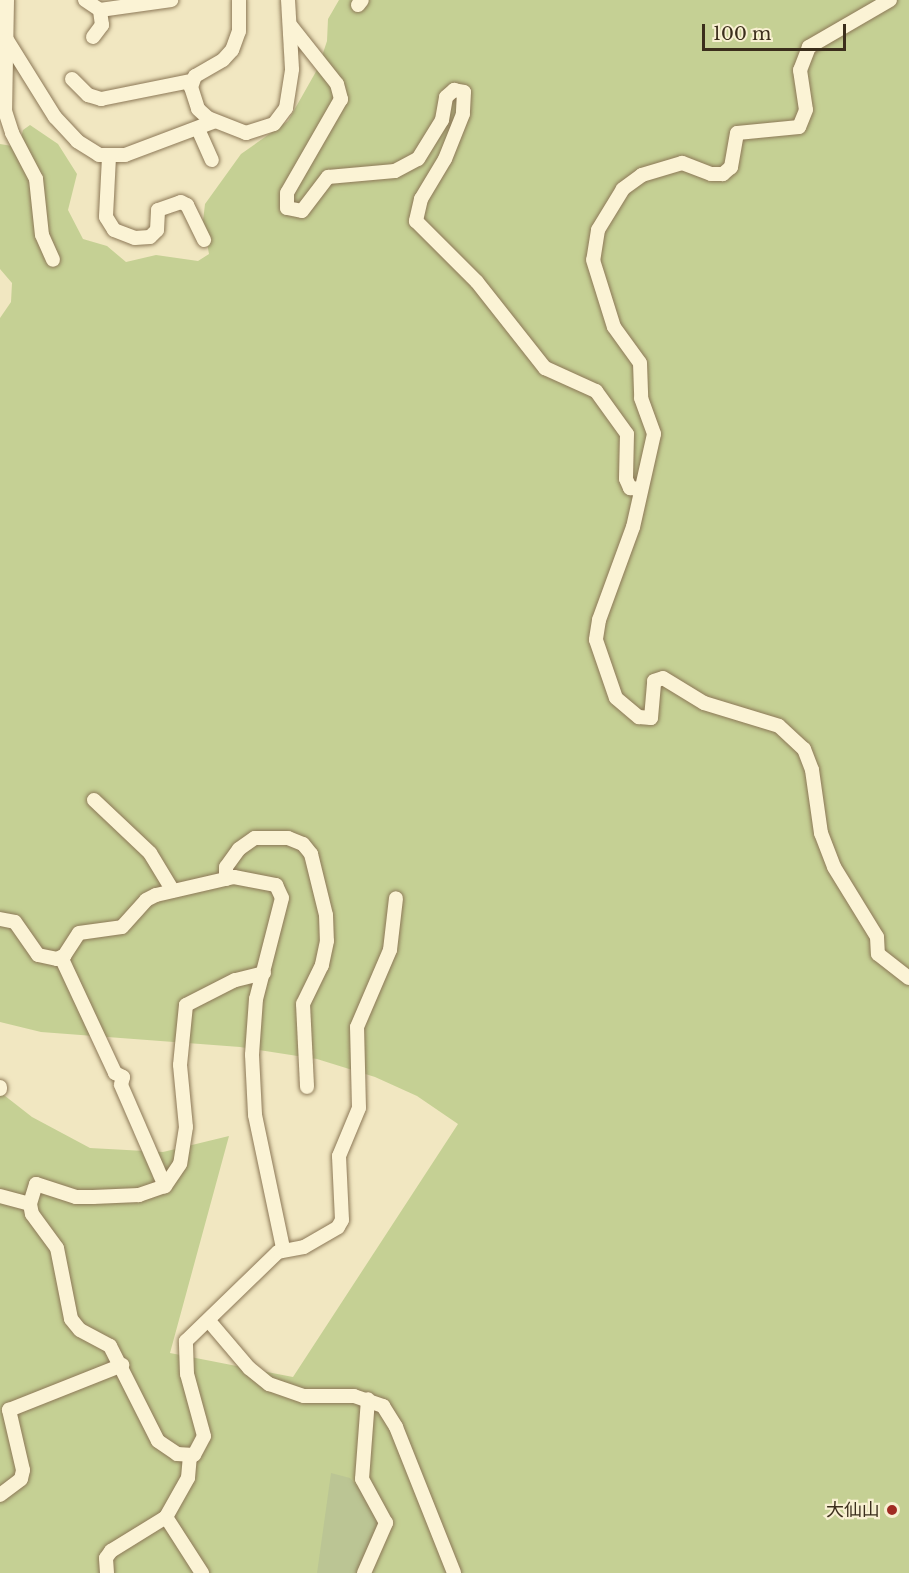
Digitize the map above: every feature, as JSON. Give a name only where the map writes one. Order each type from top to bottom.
[{"type":"street","points":[[7,0],[5,111],[12,133],[36,179],[42,235],[53,260]]},
{"type":"street","points":[[85,0],[100,10],[171,0]]},
{"type":"street","points":[[72,79],[88,95],[101,99],[191,81],[232,50],[239,31],[239,0]]},
{"type":"street","points":[[191,81],[198,109],[213,122],[246,133],[263,129],[281,118],[292,76],[288,0]]},
{"type":"street","points":[[890,0],[809,47],[800,70],[806,110],[799,127],[737,133],[731,167],[723,174],[711,174],[682,163],[642,175],[623,189],[601,224],[592,250],[593,260],[614,327],[640,363],[641,398],[654,434],[633,527],[596,630],[602,663],[616,698],[633,714],[651,718],[654,681],[663,678],[704,703],[767,721],[790,735],[804,749],[812,767],[818,819],[834,867],[877,937],[878,954],[909,978]]},
{"type":"street","points":[[93,37],[102,25],[100,10]]},
{"type":"street","points":[[291,26],[338,84],[341,99],[287,194],[287,208],[302,211],[328,177],[395,171],[418,159],[442,120],[446,97],[454,90],[464,92],[463,114],[446,159],[421,199],[416,221],[477,282],[545,368],[596,391],[627,434],[626,479],[630,488],[640,489]]},
{"type":"street","points":[[8,40],[38,93],[66,130],[91,151],[109,157],[198,129],[213,122]]},
{"type":"street","points":[[198,129],[212,160]]},
{"type":"street","points":[[109,157],[106,217],[114,230],[135,238],[150,237],[157,230],[158,210],[181,202],[187,205],[204,240]]},
{"type":"street","points":[[94,800],[150,854],[173,891]]},
{"type":"street","points":[[226,879],[226,867],[239,849],[255,838],[288,838],[303,844],[311,854],[326,915],[327,941],[322,965],[303,1004],[308,1087]]},
{"type":"street","points":[[61,957],[79,933],[122,927],[146,900],[173,891],[226,879],[257,880],[276,885],[281,891],[278,921],[252,1032],[253,1100],[283,1248]]},
{"type":"street","points":[[264,973],[235,980],[186,1005],[180,1065],[186,1127],[180,1164],[165,1186],[140,1195],[76,1197],[36,1184],[30,1204],[32,1214],[57,1248],[71,1319],[80,1330],[110,1346],[122,1365],[162,1447],[190,1456],[197,1453],[204,1428],[192,1394],[184,1348],[192,1334],[209,1321],[283,1248],[304,1247],[338,1227],[342,1220],[339,1156],[359,1108],[357,1027],[390,950],[396,898]]},
{"type":"street","points":[[0,919],[15,922],[38,955],[61,957]]},
{"type":"street","points":[[61,957],[165,1186]]},
{"type":"street","points":[[0,1196],[30,1204]]},
{"type":"street","points":[[209,1321],[243,1362],[269,1384],[304,1396],[368,1399],[382,1406],[396,1427],[454,1573]]},
{"type":"street","points":[[0,1495],[21,1479],[23,1470],[9,1410],[122,1365]]},
{"type":"street","points":[[364,1573],[386,1523],[362,1479],[368,1399]]},
{"type":"street","points":[[107,1573],[106,1558],[111,1551],[166,1517],[188,1478],[190,1456]]},
{"type":"street","points":[[166,1517],[202,1573]]},
{"type":"green space","points":[[339,0],[909,0],[909,1573],[0,1573],[0,1092],[32,1117],[90,1148],[163,1152],[229,1136],[170,1353],[293,1377],[458,1124],[417,1096],[375,1077],[317,1059],[240,1047],[41,1032],[0,1022],[0,318],[11,302],[12,283],[0,269],[0,144],[12,146],[20,142],[23,130],[30,125],[58,144],[77,174],[68,210],[83,239],[107,246],[126,262],[156,255],[198,261],[209,254],[203,221],[205,204],[241,154],[288,121],[318,68],[327,41],[328,19]]},
{"type":"green space","points":[[331,1473],[350,1478],[375,1508],[385,1531],[367,1573],[317,1573]]},
{"type":"place","name":"大仙山","points":[[892,1510]]}]
